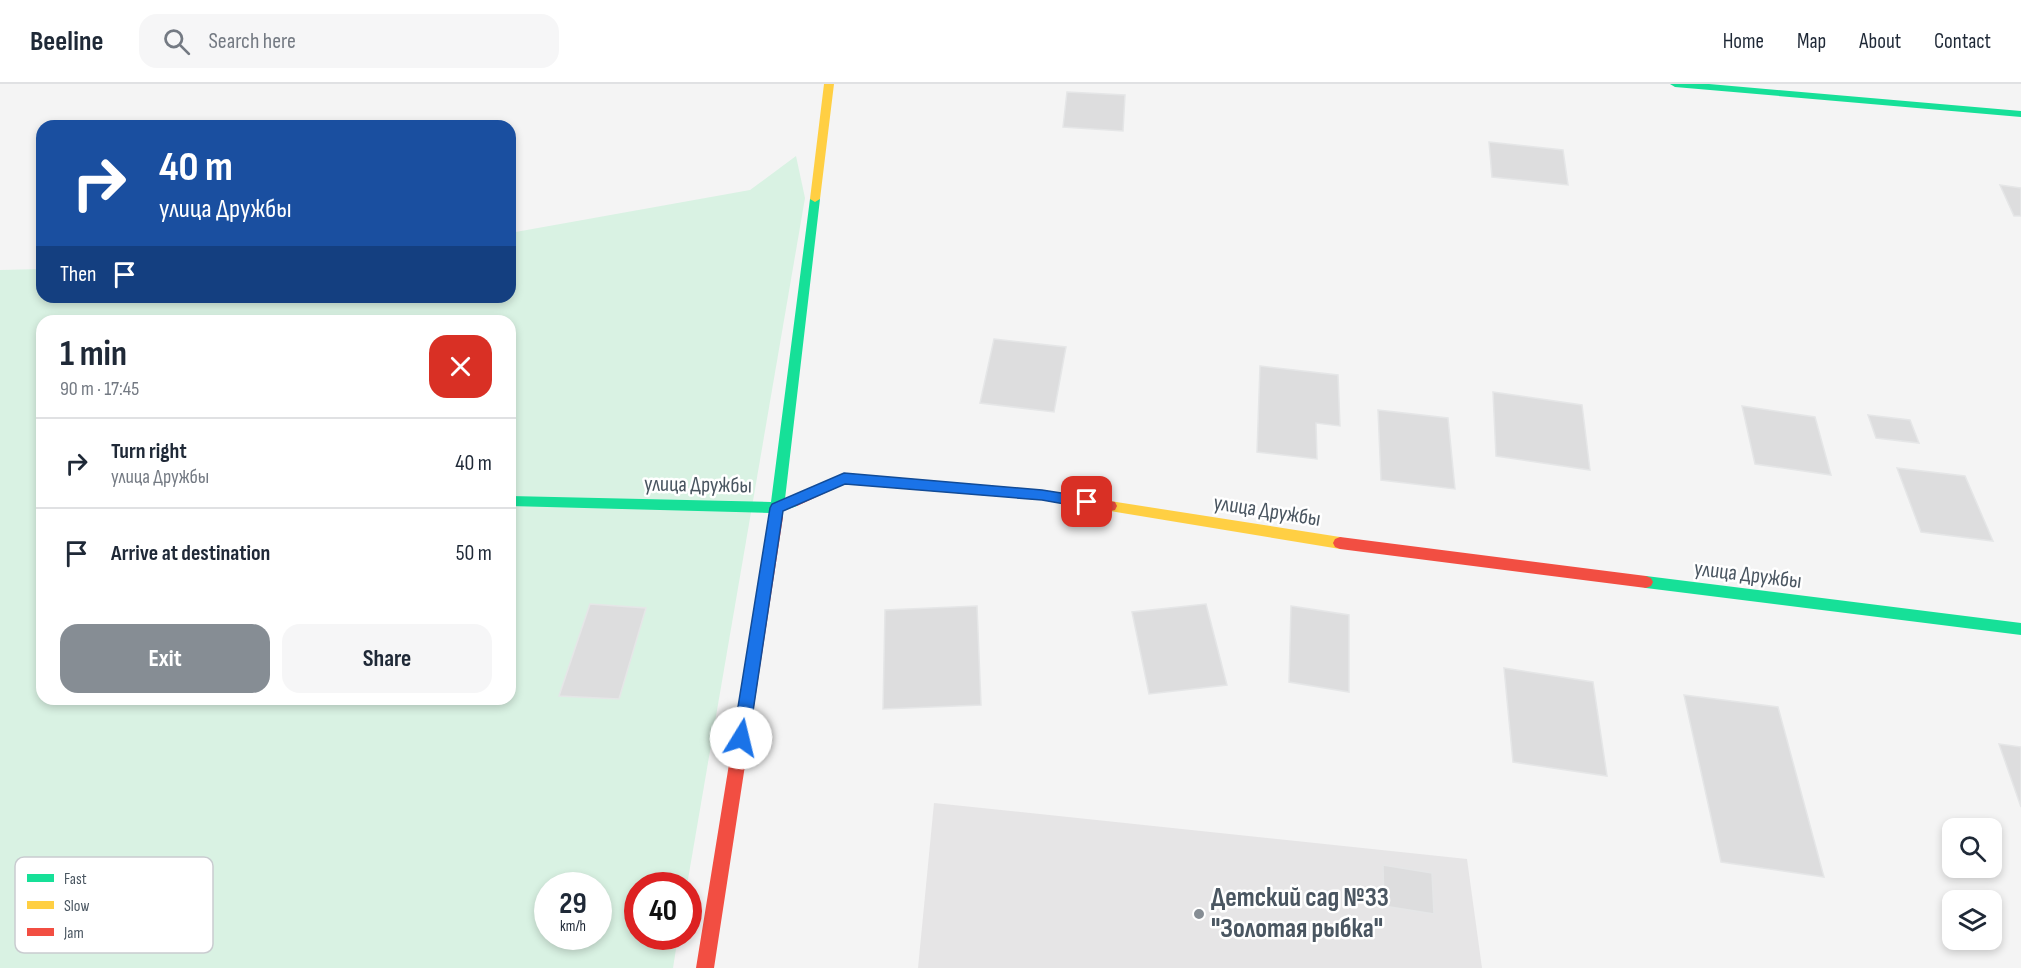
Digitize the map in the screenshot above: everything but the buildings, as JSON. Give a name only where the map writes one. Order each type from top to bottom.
[{"type":"street","points":[[705,968],[777,508],[829,84]]},
{"type":"street","points":[[1675,84],[2021,114]]},
{"type":"street","name":"улица Дружбы","points":[[516,501],[777,508],[844,479],[1042,495],[1313,540],[2021,629]]},
{"type":"shaded area","name":"Детский сад №33 \"Золотая рыбка\"","points":[[934,803],[1467,859],[1482,968],[918,968]]},
{"type":"green space","points":[[796,156],[805,198],[689,872],[624,872],[624,950],[676,950],[673,968],[0,968],[0,270],[36,269],[36,303],[516,303],[516,232],[750,190]]},
{"type":"traffic: fast","points":[[1675,84],[2021,114]]},
{"type":"traffic: fast","points":[[776,517],[815,199]]},
{"type":"traffic: fast","points":[[516,501],[777,508],[792,502]]},
{"type":"traffic: fast","points":[[1646,582],[2021,629]]},
{"type":"traffic: slow","points":[[815,199],[829,84]]},
{"type":"traffic: slow","points":[[1110,506],[1340,543]]},
{"type":"traffic: jam","points":[[792,502],[844,479],[1042,495],[1110,506]]},
{"type":"traffic: jam","points":[[705,968],[776,517]]},
{"type":"traffic: jam","points":[[1340,543],[1646,582]]},
{"type":"place","name":"Детский сад №33 \"Золотая рыбка\"","points":[[1199,914]]},
{"type":"route","points":[[741,738],[777,508],[844,479],[1042,495],[1087,502]]}]
